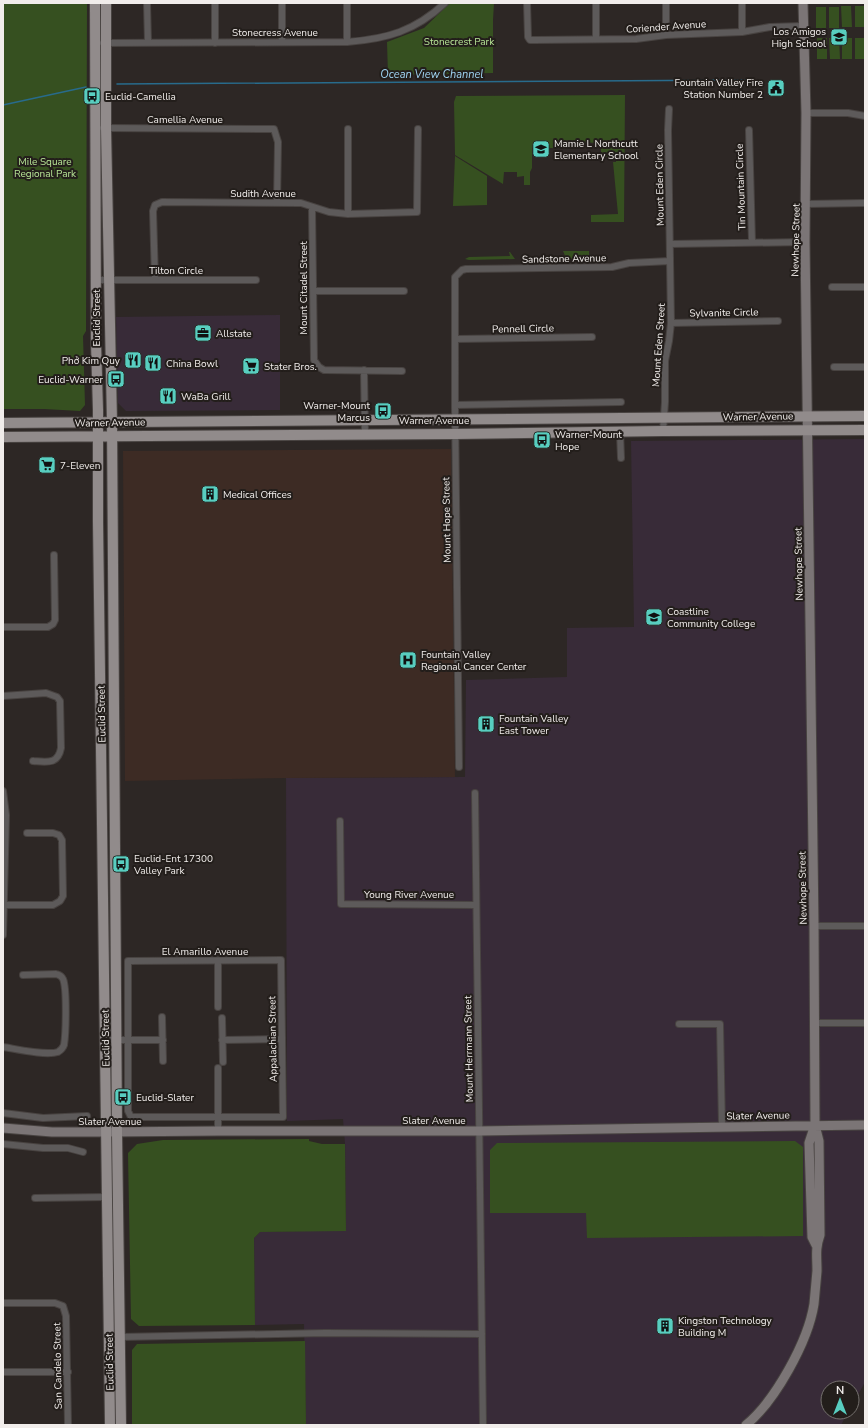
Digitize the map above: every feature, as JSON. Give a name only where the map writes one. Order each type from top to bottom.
[{"type":"main road","name":"Euclid Street","points":[[95,3],[96,343],[110,1425]]},
{"type":"main road","name":"Euclid Street","points":[[106,3],[106,128],[112,422],[119,1266],[122,1425]]},
{"type":"main road","name":"Warner Avenue","points":[[3,423],[314,422],[664,416],[865,416]]},
{"type":"main road","points":[[277,435],[284,427],[304,426],[314,422]]},
{"type":"main road","name":"Warner Avenue","points":[[3,437],[865,430]]},
{"type":"main road","points":[[108,1266],[119,1266]]},
{"type":"street","points":[[147,3],[148,43]]},
{"type":"street","points":[[214,3],[215,43]]},
{"type":"street","points":[[282,3],[282,42]]},
{"type":"street","points":[[347,3],[347,42]]},
{"type":"street","name":"Stonecress Avenue","points":[[95,43],[347,42],[384,38],[416,25],[445,3]]},
{"type":"street","name":"Coriender Avenue","points":[[527,3],[527,34],[530,40],[636,39],[666,35],[742,32],[770,27],[803,26]]},
{"type":"street","points":[[596,3],[596,39]]},
{"type":"street","points":[[666,3],[666,35]]},
{"type":"street","points":[[742,3],[742,32]]},
{"type":"street","name":"Newhope Street","points":[[746,1425],[771,1398],[783,1381],[802,1342],[813,1306],[816,1271],[816,1246],[820,1234],[819,1142],[815,1125],[814,926],[805,242],[806,113],[802,3]]},
{"type":"street","name":"Mount Eden Circle","points":[[669,108],[670,261]]},
{"type":"street","points":[[806,113],[848,112],[865,116]]},
{"type":"street","name":"Camellia Avenue","points":[[95,128],[274,129],[278,142],[277,203]]},
{"type":"street","points":[[348,129],[348,214]]},
{"type":"street","name":"Sudith Avenue","points":[[155,280],[153,211],[155,205],[162,202],[301,203],[329,212],[348,214],[417,212],[418,129]]},
{"type":"street","name":"Tin Mountain Circle","points":[[749,130],[752,242]]},
{"type":"street","points":[[806,204],[865,203]]},
{"type":"street","name":"Mount Citadel Street","points":[[312,207],[314,360],[319,368],[324,370],[364,370]]},
{"type":"street","points":[[670,244],[805,242]]},
{"type":"street","name":"Sandstone Avenue","points":[[458,273],[466,269],[612,267],[629,263],[670,261]]},
{"type":"street","name":"Mount Eden Street","points":[[663,431],[665,361],[671,323],[670,261]]},
{"type":"street","name":"Mount Hope Street","points":[[458,273],[455,281],[455,420],[459,767]]},
{"type":"street","name":"Tilton Circle","points":[[97,280],[256,280]]},
{"type":"street","points":[[832,287],[865,287]]},
{"type":"street","points":[[313,291],[404,291]]},
{"type":"street","name":"Sylvanite Circle","points":[[671,323],[778,321]]},
{"type":"street","name":"Pennell Circle","points":[[455,338],[592,337]]},
{"type":"street","points":[[834,367],[865,367]]},
{"type":"street","points":[[365,434],[364,370],[402,371]]},
{"type":"street","name":"Warner Avenue","points":[[455,405],[621,402]]},
{"type":"street","points":[[620,432],[621,458]]},
{"type":"street","points":[[3,627],[48,627],[53,624],[55,620],[54,555]]},
{"type":"street","points":[[3,696],[46,693],[57,697],[61,705],[60,754],[54,760],[48,762],[33,761]]},
{"type":"street","points":[[3,791],[6,815],[4,837],[3,935]]},
{"type":"street","name":"Mount Herrmann Street","points":[[475,793],[483,1425]]},
{"type":"street","name":"Young River Avenue","points":[[340,821],[341,904],[476,904]]},
{"type":"street","points":[[4,905],[53,905],[60,901],[63,896],[62,840],[59,835],[53,833],[27,833]]},
{"type":"street","points":[[814,926],[865,926]]},
{"type":"street","points":[[104,948],[116,948]]},
{"type":"street","name":"El Amarillo Avenue","points":[[128,1040],[128,962],[281,960]]},
{"type":"street","name":"Appalachian Street","points":[[218,1117],[283,1117],[281,960]]},
{"type":"street","points":[[218,961],[218,1007]]},
{"type":"street","points":[[3,1047],[58,1052],[64,1045],[64,990],[62,978],[60,975],[56,974],[23,975]]},
{"type":"street","points":[[162,1017],[163,1061]]},
{"type":"street","points":[[222,1018],[222,1062]]},
{"type":"street","points":[[814,1023],[865,1023]]},
{"type":"street","points":[[679,1024],[720,1024],[722,1127]]},
{"type":"street","points":[[222,1040],[282,1039]]},
{"type":"street","points":[[105,1040],[162,1040]]},
{"type":"street","points":[[128,1040],[128,1111],[131,1117],[218,1117]]},
{"type":"street","points":[[218,1068],[218,1130]]},
{"type":"street","points":[[3,1113],[43,1118],[87,1116]]},
{"type":"street","points":[[43,1118],[43,1132]]},
{"type":"street","name":"Slater Avenue","points":[[3,1128],[43,1132],[118,1132],[218,1130],[479,1130],[865,1125]]},
{"type":"street","points":[[3,1144],[43,1148],[68,1148],[84,1152]]},
{"type":"street","points":[[35,1198],[107,1197]]},
{"type":"street","name":"San Candelo Street","points":[[3,1303],[55,1303],[64,1306],[66,1316],[68,1372],[68,1425]]},
{"type":"street","points":[[120,1337],[325,1333],[482,1334]]},
{"type":"street","points":[[3,1372],[68,1372]]},
{"type":"shaded area","points":[[280,315],[280,410],[126,411],[118,403],[116,317]]},
{"type":"shaded area","points":[[865,439],[865,1382],[860,1391],[860,1380],[820,1380],[820,1420],[844,1420],[841,1425],[306,1425],[304,1324],[255,1325],[254,1238],[260,1232],[346,1230],[345,1144],[343,1119],[287,1121],[286,778],[465,777],[466,680],[567,677],[567,628],[634,627],[631,441]]},
{"type":"shaded area","points":[[451,449],[455,777],[125,781],[123,451]]},
{"type":"green space","name":"Mile Square Regional Park","points":[[3,3],[87,3],[86,331],[83,336],[85,405],[80,411],[3,409]]},
{"type":"green space","name":"Stonecrest Park","points":[[450,3],[494,3],[493,73],[388,75],[387,42],[424,28]]},
{"type":"green space","points":[[841,6],[851,6],[852,27],[842,27]]},
{"type":"green space","points":[[855,6],[865,6],[865,27],[855,27]]},
{"type":"green space","points":[[816,7],[826,7],[826,28],[816,28]]},
{"type":"green space","points":[[829,7],[839,7],[839,28],[829,28]]},
{"type":"green space","points":[[817,38],[827,38],[827,59],[817,59]]},
{"type":"green space","points":[[829,38],[839,38],[840,59],[830,59]]},
{"type":"green space","points":[[842,38],[852,38],[852,59],[842,59]]},
{"type":"green space","points":[[855,38],[865,38],[865,59],[855,59]]},
{"type":"green space","points":[[625,95],[624,222],[591,222],[591,215],[618,214],[613,162],[616,162],[616,159],[601,157],[601,143],[569,142],[569,148],[532,148],[530,185],[524,185],[524,176],[517,177],[517,172],[504,172],[503,184],[455,155],[454,102],[456,96]]},
{"type":"green space","points":[[455,156],[487,176],[487,205],[453,206]]},
{"type":"green space","points":[[563,251],[589,251],[589,259],[567,260]]},
{"type":"green space","points":[[509,252],[515,259],[465,259],[469,257],[510,256]]},
{"type":"green space","points":[[309,1139],[309,1141],[322,1144],[345,1144],[346,1231],[260,1232],[254,1238],[255,1325],[139,1326],[131,1319],[128,1153],[137,1144],[163,1140]]},
{"type":"green space","points":[[795,1141],[803,1147],[803,1236],[587,1238],[586,1213],[490,1213],[490,1150],[497,1143]]},
{"type":"green space","points":[[305,1341],[306,1425],[132,1425],[132,1350],[137,1344]]},
{"type":"waterway","name":"Ocean View Channel","points":[[117,84],[748,80]]},
{"type":"waterway","name":"Ocean View Channel","points":[[3,105],[86,87]]},
{"type":"place","name":"Los Amigos High School","points":[[839,37]]},
{"type":"place","name":"Fountain Valley Fire Station Number 2","points":[[776,88]]},
{"type":"place","name":"Euclid-Camellia","points":[[92,96]]},
{"type":"place","name":"Mamie L Northcutt Elementary School","points":[[541,149]]},
{"type":"place","name":"Allstate","points":[[203,333]]},
{"type":"place","name":"Phở Kim Quy","points":[[133,360]]},
{"type":"place","name":"China Bowl","points":[[153,363]]},
{"type":"place","name":"Stater Bros.","points":[[251,366]]},
{"type":"place","name":"Euclid-Warner","points":[[116,379]]},
{"type":"place","name":"WaBa Grill","points":[[168,396]]},
{"type":"place","name":"Warner-Mount Marcus","points":[[383,411]]},
{"type":"place","name":"Warner-Mount Hope","points":[[542,440]]},
{"type":"place","name":"7-Eleven","points":[[47,465]]},
{"type":"place","name":"Medical Offices","points":[[210,494]]},
{"type":"place","name":"Coastline Community College","points":[[654,617]]},
{"type":"place","name":"Fountain Valley Regional Cancer Center","points":[[408,660]]},
{"type":"place","name":"Fountain Valley East Tower","points":[[486,724]]},
{"type":"place","name":"Euclid-Ent 17300 Valley Park","points":[[121,864]]},
{"type":"place","name":"Euclid-Slater","points":[[123,1097]]},
{"type":"place","name":"Kingston Technology Building M","points":[[665,1326]]}]
